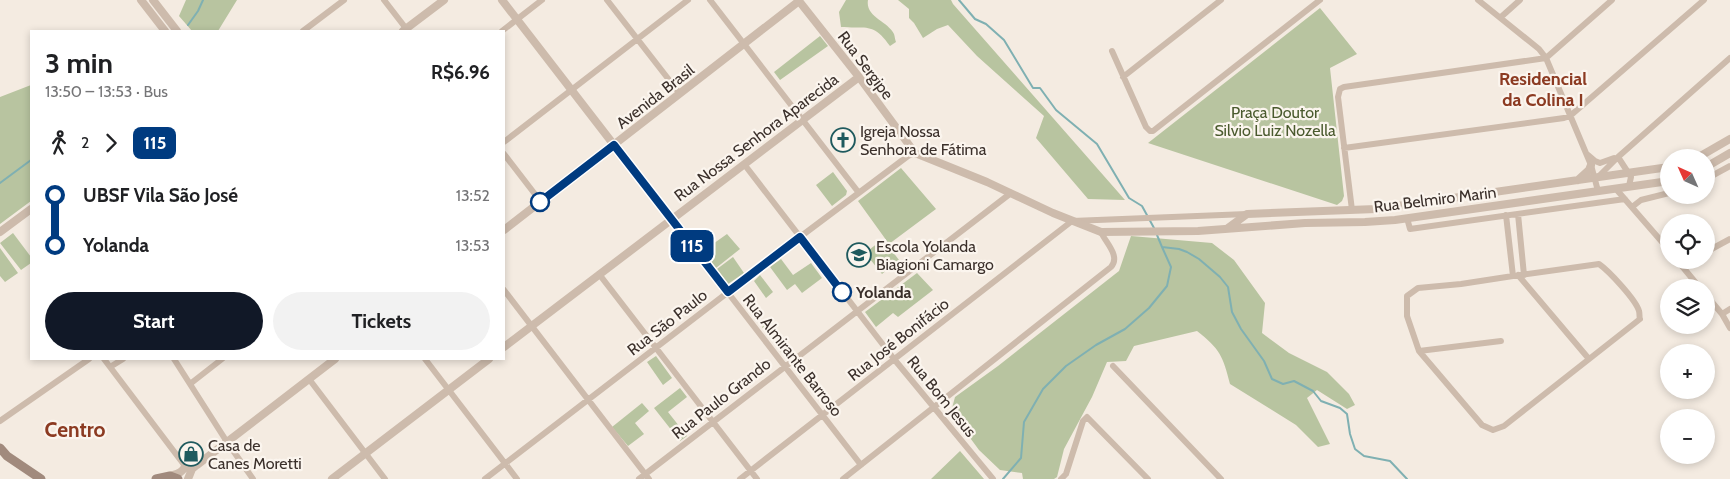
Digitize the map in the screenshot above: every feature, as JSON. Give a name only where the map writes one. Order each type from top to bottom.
[{"type":"main road","points":[[0,448],[7,456],[41,479]]},
{"type":"main road","points":[[156,479],[174,477]]},
{"type":"street","points":[[141,0],[164,30]]},
{"type":"street","points":[[153,0],[176,30]]},
{"type":"street","points":[[304,30],[344,0]]},
{"type":"street","points":[[384,0],[406,30],[444,0]]},
{"type":"street","name":"Rua Almirante Barroso","points":[[502,0],[861,465]]},
{"type":"street","points":[[503,30],[542,0]]},
{"type":"street","points":[[607,0],[680,94]]},
{"type":"street","points":[[505,141],[688,0]]},
{"type":"street","points":[[710,0],[859,193]]},
{"type":"street","points":[[1123,77],[1221,0]]},
{"type":"street","points":[[1112,52],[1146,127],[1150,131],[1156,129],[1320,0]]},
{"type":"street","points":[[1478,0],[1539,49],[1546,58],[1591,165],[1598,191]]},
{"type":"street","points":[[1501,17],[1520,0]]},
{"type":"street","points":[[1352,210],[1338,97],[1340,89],[1546,58],[1612,0]]},
{"type":"street","points":[[1344,148],[1570,116],[1704,0]]},
{"type":"street","name":"Avenida Brasil","points":[[505,229],[799,1]]},
{"type":"street","name":"Rua Sergipe","points":[[799,1],[916,154]]},
{"type":"street","points":[[1596,178],[1730,58]]},
{"type":"street","name":"Rua Nossa Senhora Aparecida","points":[[505,346],[859,77]]},
{"type":"street","points":[[1713,149],[1730,139]]},
{"type":"street","points":[[1715,162],[1730,153]]},
{"type":"street","points":[[843,479],[1114,263],[1115,257],[1101,232],[1052,214],[1011,193],[916,154]]},
{"type":"street","name":"Rua São Paulo","points":[[485,479],[800,237],[908,156],[916,154]]},
{"type":"street","points":[[1586,154],[1600,163],[1618,157]]},
{"type":"street","points":[[505,155],[540,202]]},
{"type":"street","points":[[1618,157],[1631,177],[1629,186]]},
{"type":"street","name":"Rua Bom Jesus","points":[[744,164],[894,359],[993,479]]},
{"type":"street","points":[[1576,181],[1585,175],[1591,165]]},
{"type":"street","points":[[1715,175],[1730,166]]},
{"type":"street","name":"Rua Belmiro Marin","points":[[1072,221],[1352,210],[1399,206],[1660,168]]},
{"type":"street","name":"Rua Belmiro Marin","points":[[1101,232],[1198,231],[1305,223],[1365,222],[1406,218],[1660,182]]},
{"type":"street","points":[[1616,189],[1660,240]]},
{"type":"street","name":"Rua Paulo Grando","points":[[638,479],[647,476],[712,421],[1011,193]]},
{"type":"street","points":[[1632,207],[1641,200],[1660,195]]},
{"type":"street","points":[[1406,218],[1410,228],[1625,199]]},
{"type":"street","points":[[0,232],[30,210]]},
{"type":"street","points":[[1228,228],[1247,214]]},
{"type":"street","points":[[1518,214],[1518,275]]},
{"type":"street","points":[[1506,215],[1518,275],[1589,359]]},
{"type":"street","name":"Rua José Bonifácio","points":[[740,479],[1072,221]]},
{"type":"street","points":[[1715,247],[1730,238]]},
{"type":"street","points":[[1599,264],[1606,269],[1632,300],[1639,310],[1640,319],[1504,426],[1492,430],[1482,425],[1419,351],[1407,316],[1407,296],[1418,288],[1461,284],[1518,275],[1599,264]]},
{"type":"street","points":[[1684,269],[1692,279]]},
{"type":"street","points":[[599,274],[756,479]]},
{"type":"street","points":[[505,291],[647,476]]},
{"type":"street","points":[[1715,306],[1730,328]]},
{"type":"street","points":[[1722,314],[1730,309]]},
{"type":"street","points":[[1419,351],[1501,341]]},
{"type":"street","points":[[0,421],[88,360]]},
{"type":"street","points":[[105,360],[185,466],[192,467],[197,465]]},
{"type":"street","points":[[110,368],[122,360]]},
{"type":"street","points":[[175,360],[226,442],[253,479]]},
{"type":"street","points":[[190,384],[221,360]]},
{"type":"street","points":[[188,479],[192,469],[335,360]]},
{"type":"street","points":[[426,360],[517,479]]},
{"type":"street","points":[[332,479],[488,360]]},
{"type":"street","points":[[1113,366],[1220,479]]},
{"type":"street","points":[[309,379],[385,479]]},
{"type":"street","points":[[1066,477],[1083,421],[1087,417],[1148,479]]},
{"type":"street","points":[[174,477],[185,466]]},
{"type":"green space","points":[[186,0],[237,0],[219,30],[191,30],[179,16]]},
{"type":"green space","points":[[846,0],[868,0],[870,11],[891,30],[896,42],[890,46],[879,33],[869,28],[841,27],[839,12]]},
{"type":"green space","points":[[898,0],[951,0],[1125,200],[1088,199],[1036,138],[1044,116],[977,56],[948,25],[937,29],[923,38],[909,18],[909,9]]},
{"type":"green space","name":"Praça Doutor Silvio Luiz Nozella","points":[[1320,8],[1357,54],[1330,68],[1344,196],[1337,205],[1148,143]]},
{"type":"green space","points":[[820,36],[828,46],[780,80],[774,72]]},
{"type":"green space","points":[[30,85],[30,202],[0,224],[0,97]]},
{"type":"green space","points":[[901,168],[936,209],[889,244],[858,201]]},
{"type":"green space","points":[[833,172],[847,191],[846,195],[832,206],[816,185]]},
{"type":"green space","points":[[13,233],[30,256],[30,264],[21,270],[0,243]]},
{"type":"green space","points":[[727,234],[740,249],[716,268],[703,251]]},
{"type":"green space","points":[[1131,236],[1212,243],[1234,260],[1265,303],[1262,333],[1289,353],[1327,372],[1349,394],[1355,405],[1347,409],[1317,390],[1307,398],[1330,444],[1318,447],[1296,425],[1230,384],[1220,354],[1197,331],[1134,346],[1126,361],[1107,362],[1092,397],[1064,449],[1057,477],[1054,479],[1023,479],[1022,473],[1000,470],[979,450],[951,412],[955,397],[998,366],[1119,271]]},
{"type":"green space","points":[[883,239],[899,260],[882,274],[865,253]]},
{"type":"green space","points":[[0,248],[18,273],[5,282],[0,276]]},
{"type":"green space","points":[[733,257],[744,273],[728,284],[717,269]]},
{"type":"green space","points":[[781,259],[793,275],[811,263],[822,278],[802,293],[795,284],[787,290],[770,267]]},
{"type":"green space","points":[[917,273],[933,290],[898,317],[893,313],[876,327],[865,312]]},
{"type":"green space","points":[[760,275],[773,292],[766,298],[754,281]]},
{"type":"green space","points":[[769,321],[793,351],[786,357],[762,327]]},
{"type":"green space","points":[[656,356],[672,378],[663,385],[647,362]]},
{"type":"green space","points":[[680,388],[687,397],[668,412],[687,436],[680,441],[654,408]]},
{"type":"green space","points":[[642,403],[649,411],[635,423],[644,434],[628,446],[612,427]]},
{"type":"green space","points":[[960,451],[984,479],[931,479]]},
{"type":"waterway","points":[[188,25],[203,0]]},
{"type":"waterway","points":[[959,0],[975,19],[986,24],[1004,40],[1033,88],[1040,88],[1056,110],[1097,144],[1129,198],[1142,206],[1154,228]]},
{"type":"waterway","points":[[0,183],[30,161]]},
{"type":"waterway","points":[[1157,235],[1162,247],[1179,249],[1199,259],[1220,277],[1228,287],[1232,312],[1241,329],[1264,361],[1272,379],[1283,384],[1294,381],[1313,391],[1321,401],[1340,408],[1347,414],[1350,434],[1355,449],[1364,456],[1390,461],[1407,479]]},
{"type":"waterway","points":[[1003,479],[1021,458],[1024,422],[1043,389],[1066,366],[1096,345],[1125,329],[1149,308],[1167,286],[1171,267],[1162,247]]},
{"type":"bus line","name":"115","points":[[540,202],[614,145],[728,292],[800,237],[842,292]]},
{"type":"place","name":"Igreja Nossa Senhora de Fátima","points":[[843,140]]},
{"type":"place","name":"Escola Yolanda Biagioni Camargo","points":[[859,255]]},
{"type":"place","name":"Yolanda","points":[[842,292]]},
{"type":"place","name":"Casa de Canes Moretti","points":[[191,454]]},
{"type":"district","name":"Residencial da Colina I","points":[[1543,89]]},
{"type":"district","name":"Centro","points":[[75,430]]}]
